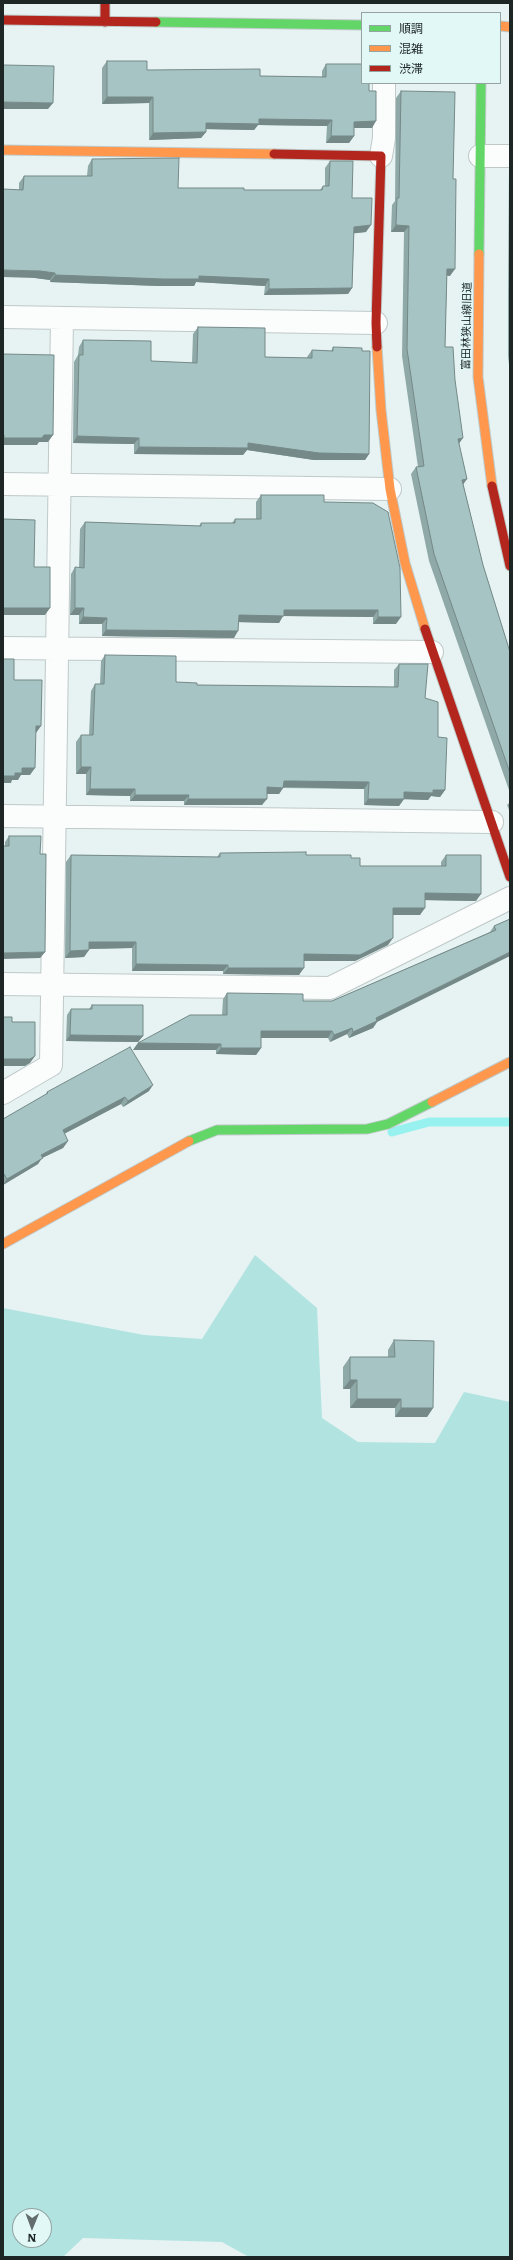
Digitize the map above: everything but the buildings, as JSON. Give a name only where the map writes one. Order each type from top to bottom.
[{"type":"street","points":[[104,22],[105,3]]},
{"type":"street","points":[[3,20],[361,25]]},
{"type":"street","points":[[384,84],[384,138],[381,156],[376,323],[381,410],[390,489],[405,563],[432,652],[510,877]]},
{"type":"street","name":"富田林狭山線旧道","points":[[481,84],[478,378],[492,497],[510,566]]},
{"type":"street","points":[[3,150],[381,156]]},
{"type":"street","points":[[480,156],[510,156]]},
{"type":"street","points":[[3,317],[376,323]]},
{"type":"street","points":[[3,1093],[51,1065],[56,817],[62,318]]},
{"type":"street","points":[[3,484],[390,489]]},
{"type":"street","points":[[3,648],[432,652]]},
{"type":"street","points":[[3,816],[492,822]]},
{"type":"street","points":[[3,984],[330,988],[510,898]]},
{"type":"street","points":[[3,1244],[195,1138],[217,1130],[367,1129],[388,1124],[510,1062]]},
{"type":"shaded area","points":[[255,1255],[317,1308],[322,1418],[358,1442],[435,1443],[464,1392],[510,1402],[510,2257],[249,2257],[222,2242],[83,2238],[63,2257],[3,2257],[3,1308],[144,1335],[202,1339]]},
{"type":"waterway","points":[[392,1132],[429,1122],[510,1122]]},
{"type":"traffic: fast","points":[[156,22],[361,25]]},
{"type":"traffic: fast","points":[[479,254],[481,84]]},
{"type":"traffic: fast","points":[[189,1141],[217,1130],[367,1129],[388,1124],[432,1102]]},
{"type":"traffic: slow","points":[[501,26],[510,27]]},
{"type":"traffic: slow","points":[[3,150],[274,154]]},
{"type":"traffic: slow","points":[[479,254],[478,377],[492,486]]},
{"type":"traffic: slow","points":[[377,347],[381,410],[390,489],[405,563],[425,629]]},
{"type":"traffic: slow","points":[[432,1102],[510,1062]]},
{"type":"traffic: slow","points":[[3,1244],[189,1141]]},
{"type":"traffic: jam","points":[[105,3],[105,22]]},
{"type":"traffic: jam","points":[[3,20],[156,22]]},
{"type":"traffic: jam","points":[[274,154],[381,156],[376,323],[377,347]]},
{"type":"traffic: jam","points":[[492,486],[510,566]]},
{"type":"traffic: jam","points":[[425,629],[510,877]]}]
